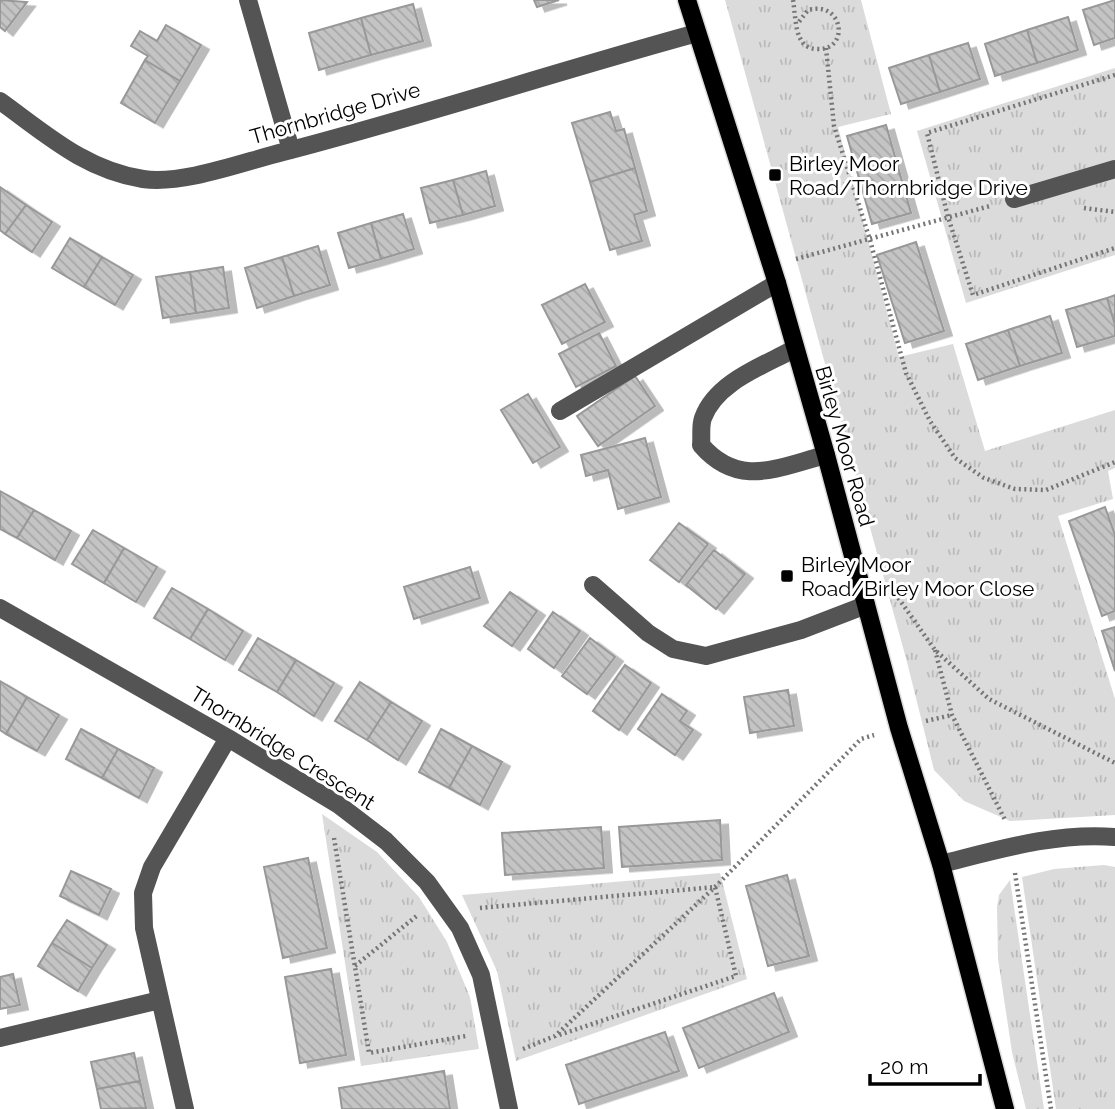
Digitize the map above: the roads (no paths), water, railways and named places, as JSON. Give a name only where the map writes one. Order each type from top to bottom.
[{"type":"main road","name":"Birley Moor Road","points":[[687,0],[774,274],[826,455],[899,727],[941,864],[1005,1109]]},
{"type":"street","points":[[248,0],[290,150]]},
{"type":"street","name":"Thornbridge Drive","points":[[0,101],[78,158],[110,172],[145,180],[189,177],[697,33]]},
{"type":"street","points":[[1014,199],[1115,169]]},
{"type":"street","points":[[560,411],[774,274]]},
{"type":"street","points":[[794,349],[738,379],[715,396],[702,420],[701,445],[714,461],[734,471],[757,472],[826,455]]},
{"type":"street","points":[[593,585],[648,633],[673,649],[706,656],[801,630],[866,605]]},
{"type":"street","name":"Thornbridge Crescent","points":[[0,608],[228,738],[328,799],[386,841],[427,883],[460,928],[481,975],[509,1109]]},
{"type":"street","points":[[185,1109],[144,928],[143,893],[152,867],[228,738]]},
{"type":"street","points":[[941,864],[1032,842],[1099,835],[1115,837]]},
{"type":"street","points":[[0,1038],[160,1000]]},
{"type":"place","name":"Birley Moor Road/Thornbridge Drive","points":[[775,175]]},
{"type":"place","name":"Birley Moor Road/Birley Moor Close","points":[[787,576]]}]
